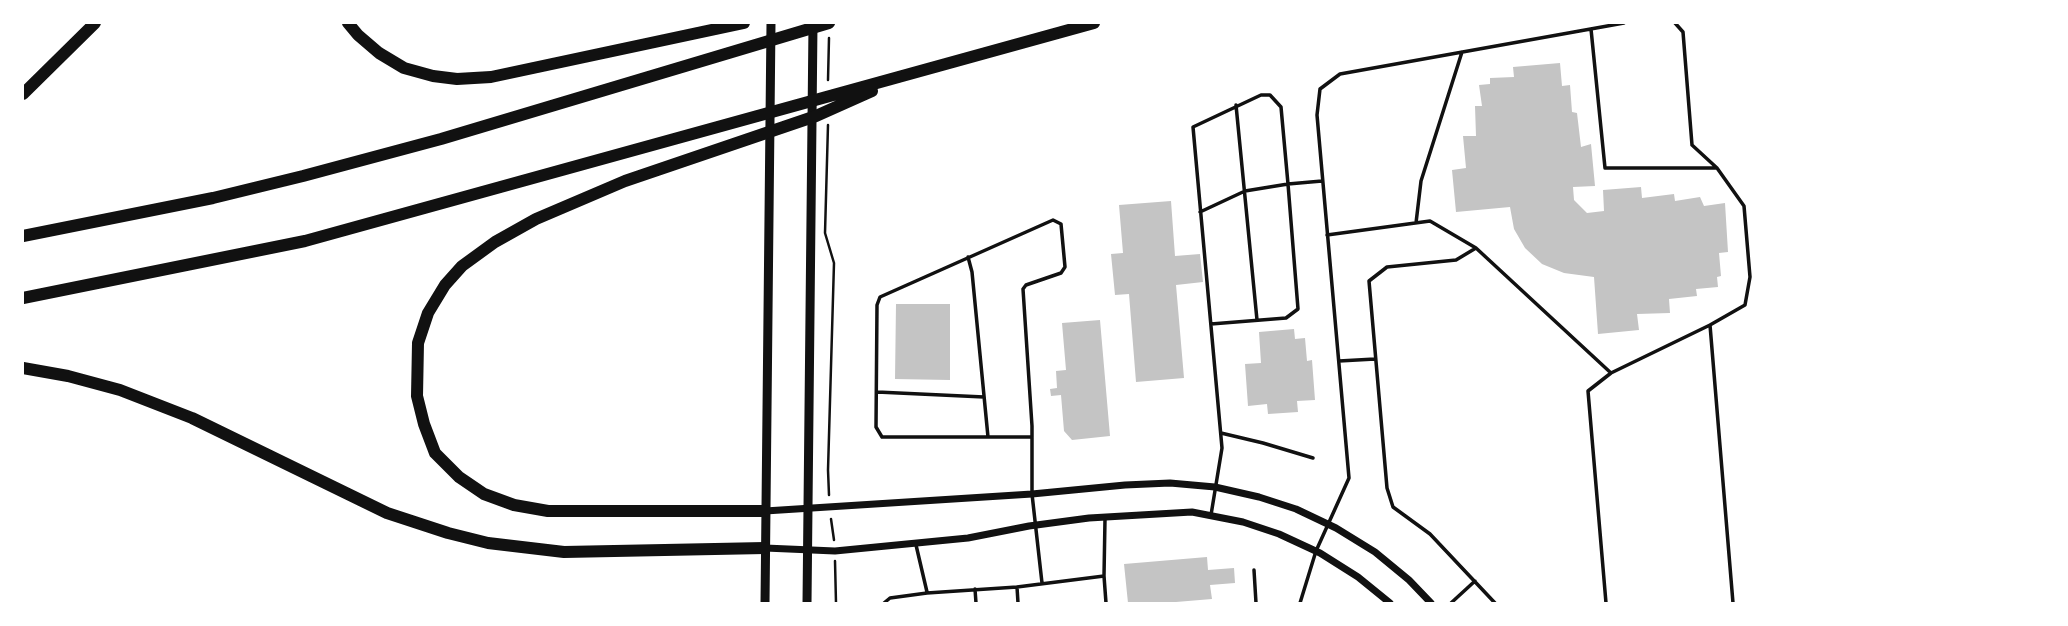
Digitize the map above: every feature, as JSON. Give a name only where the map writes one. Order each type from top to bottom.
[{"type":"highway","points":[[23,94],[95,23]]},
{"type":"highway","points":[[348,23],[379,53],[404,68],[457,79],[491,77],[744,23]]},
{"type":"highway","points":[[23,236],[213,198],[315,173],[441,139],[829,23]]},
{"type":"highway","points":[[23,298],[305,241],[1094,23]]},
{"type":"highway","points":[[765,510],[548,512],[514,505],[484,494],[459,477],[435,453],[424,424],[417,396],[416,368],[418,343],[428,313],[445,285],[462,266],[495,242],[536,219],[625,181],[816,116],[913,73]]},
{"type":"highway","points":[[23,368],[68,376],[120,390],[192,418],[387,513],[488,543],[564,552],[765,548]]},
{"type":"street","points":[[765,603],[771,23]]},
{"type":"street","points":[[807,603],[813,23]]},
{"type":"street","points":[[765,510],[1032,494],[1125,485],[1170,483],[1215,487],[1296,509],[1329,525],[1375,552],[1409,580],[1431,603]]},
{"type":"street","points":[[765,548],[835,551],[968,538],[1036,525],[1105,517],[1192,512],[1243,522],[1279,534],[1316,551],[1358,577],[1390,603]]},
{"type":"lane","points":[[1300,603],[1316,551],[1349,478],[1317,116],[1321,89],[1340,74],[1624,23]]},
{"type":"lane","points":[[1606,603],[1588,391],[1611,373],[1745,305],[1751,277],[1744,206],[1717,168],[1692,145],[1684,32],[1675,23]]},
{"type":"lane","points":[[1591,29],[1605,169],[1717,168]]},
{"type":"lane","points":[[1416,223],[1421,181],[1462,51]]},
{"type":"lane","points":[[1211,324],[1286,318],[1298,309],[1281,107],[1270,95],[1261,94],[1193,127],[1222,448],[1211,516]]},
{"type":"lane","points":[[1236,105],[1257,320]]},
{"type":"lane","points":[[1200,212],[1245,191],[1322,181]]},
{"type":"lane","points":[[1032,438],[882,437],[876,427],[877,305],[880,297],[1053,220],[1061,223],[1065,267],[1061,273],[1026,285],[1023,289],[1032,438],[1032,494],[1042,583]]},
{"type":"lane","points":[[1327,235],[1430,221],[1476,248],[1611,373]]},
{"type":"lane","points":[[1476,248],[1456,260],[1387,267],[1369,281],[1387,488],[1393,507],[1430,534],[1495,603]]},
{"type":"lane","points":[[968,257],[972,272],[988,438]]},
{"type":"lane","points":[[1710,325],[1733,603]]},
{"type":"lane","points":[[1339,361],[1376,359]]},
{"type":"lane","points":[[877,392],[984,397]]},
{"type":"lane","points":[[1221,433],[1313,458]]},
{"type":"lane","points":[[1105,517],[1106,603]]},
{"type":"lane","points":[[915,543],[927,593]]},
{"type":"lane","points":[[1254,570],[1256,603]]},
{"type":"lane","points":[[884,603],[890,598],[927,593],[1017,587],[1104,576]]},
{"type":"lane","points":[[1451,603],[1475,582]]},
{"type":"lane","points":[[1017,587],[1018,603]]},
{"type":"lane","points":[[975,589],[976,603]]},
{"type":"path","points":[[828,173],[825,233],[834,263],[828,470],[835,551],[836,603]]},
{"type":"building","points":[[1560,63],[1562,86],[1570,85],[1572,112],[1577,113],[1581,147],[1591,144],[1595,186],[1573,187],[1574,200],[1587,213],[1604,211],[1603,190],[1641,187],[1642,198],[1674,194],[1675,201],[1700,197],[1704,206],[1725,203],[1728,252],[1719,253],[1721,276],[1717,277],[1718,287],[1696,289],[1697,296],[1669,299],[1670,313],[1637,314],[1639,330],[1598,334],[1594,277],[1564,273],[1542,264],[1525,248],[1514,229],[1510,207],[1456,212],[1452,170],[1466,168],[1463,136],[1476,136],[1475,106],[1482,106],[1479,85],[1490,84],[1490,78],[1514,77],[1513,67]]},
{"type":"building","points":[[1171,201],[1175,256],[1200,254],[1203,282],[1176,285],[1184,378],[1136,382],[1129,294],[1115,295],[1111,254],[1123,253],[1119,205]]},
{"type":"building","points":[[896,304],[950,304],[950,380],[895,379]]},
{"type":"building","points":[[1100,320],[1110,436],[1072,440],[1064,431],[1061,395],[1051,396],[1050,389],[1057,388],[1056,371],[1066,370],[1062,323]]},
{"type":"building","points":[[1294,329],[1295,339],[1305,338],[1307,361],[1312,360],[1315,400],[1297,401],[1298,412],[1268,414],[1267,404],[1248,406],[1245,364],[1261,363],[1259,332]]},
{"type":"building","points":[[1207,557],[1208,570],[1234,568],[1235,583],[1210,585],[1212,599],[1128,603],[1124,564]]}]
